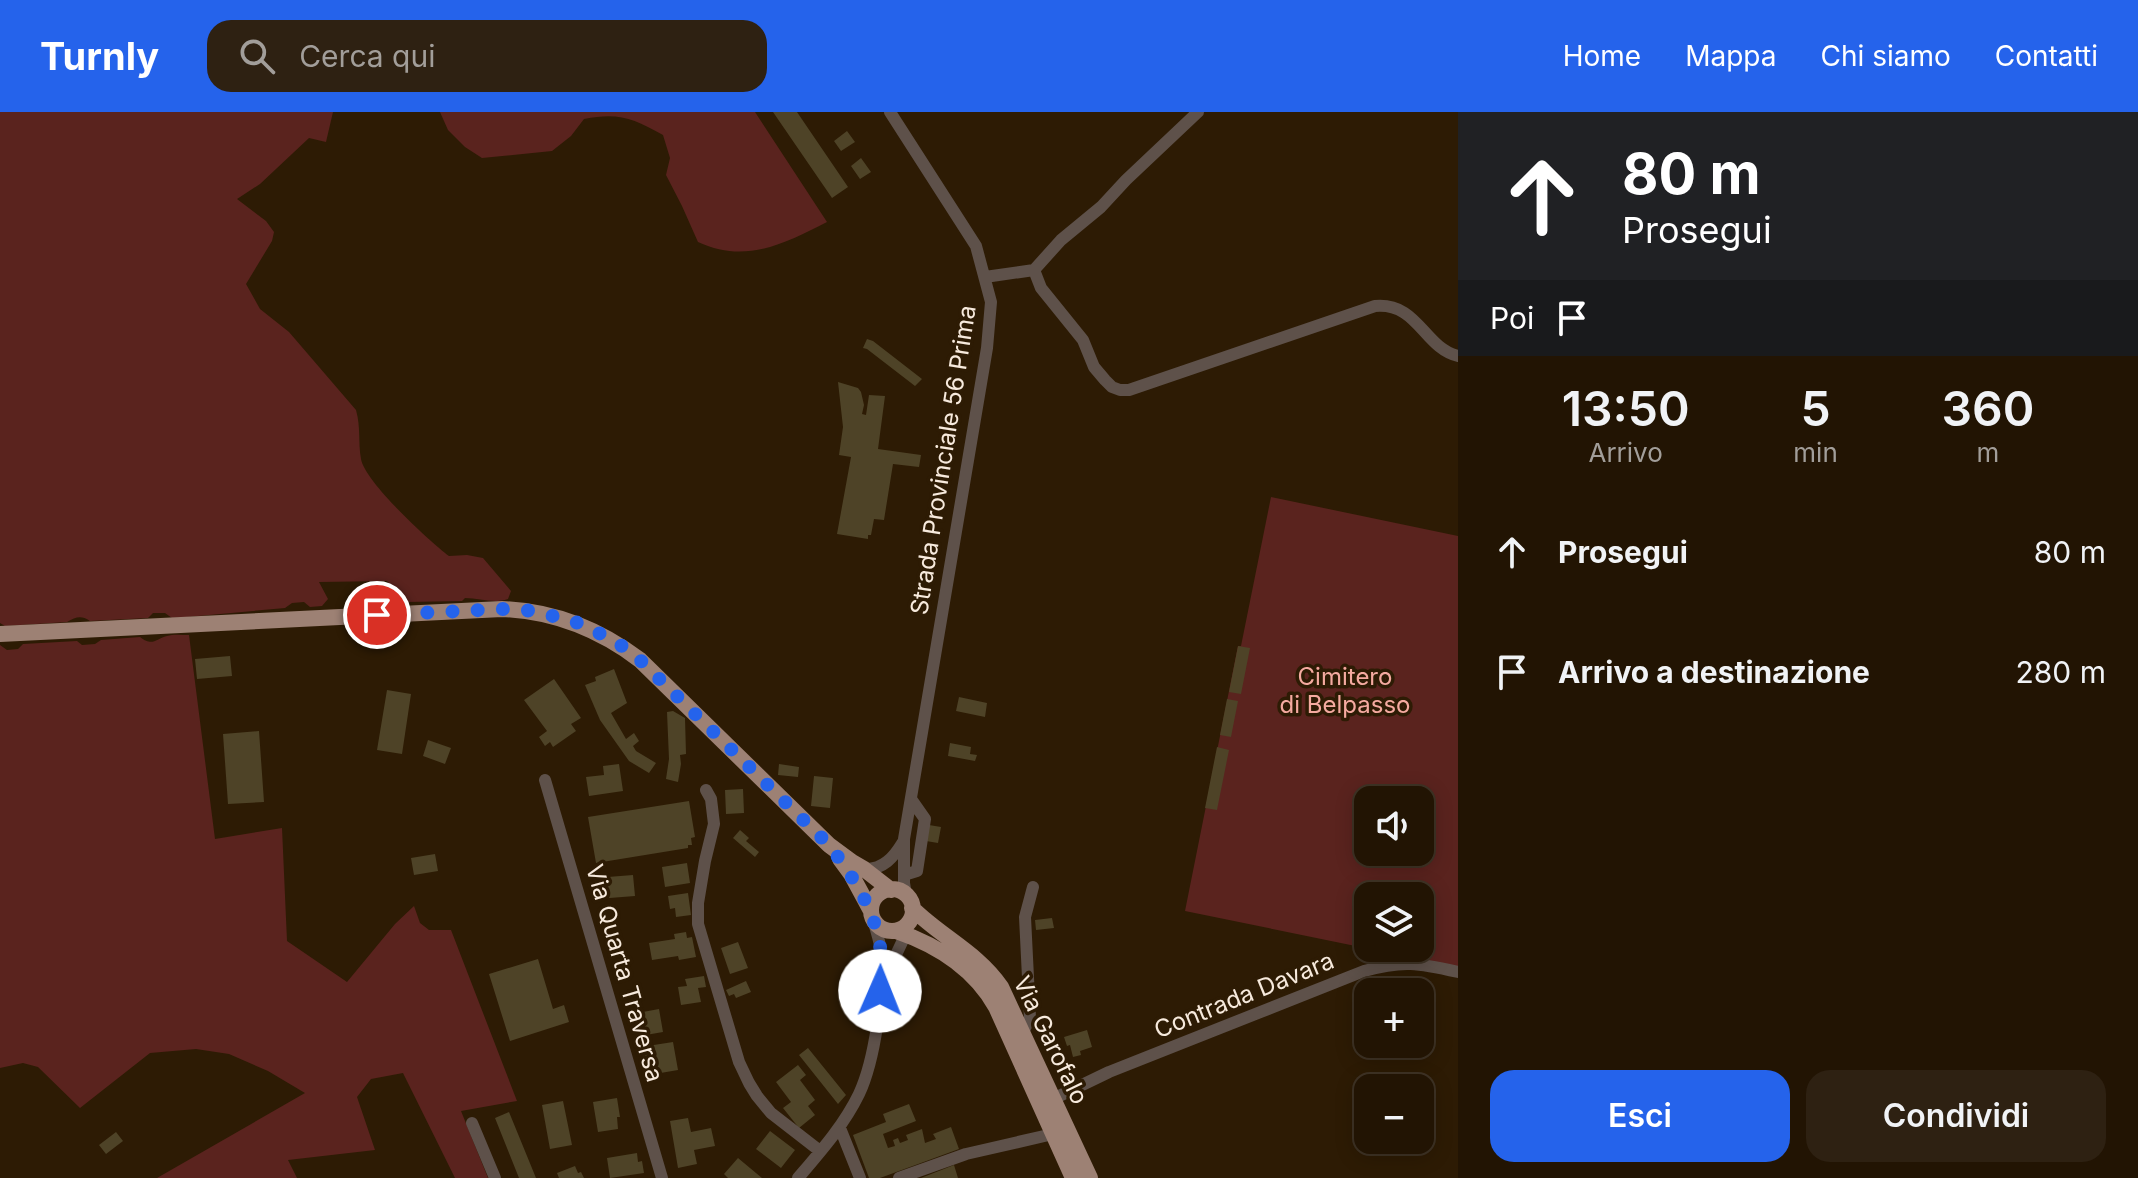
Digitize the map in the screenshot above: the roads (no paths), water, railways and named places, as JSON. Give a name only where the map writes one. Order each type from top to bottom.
[{"type":"main road","points":[[0,634],[502,609],[526,610],[571,620],[618,643],[640,660],[829,845],[852,862],[874,871],[903,914]]},
{"type":"main road","points":[[829,845],[851,874],[882,929],[903,914]]},
{"type":"main road","points":[[872,911],[883,891],[903,914]]},
{"type":"main road","name":"Via Garofalo","points":[[903,914],[928,943],[965,968],[989,994],[1073,1178]]},
{"type":"main road","name":"Via Garofalo","points":[[903,914],[933,928],[983,964],[1001,987],[1090,1178]]},
{"type":"street","name":"Strada Provinciale 56 Prima","points":[[890,112],[976,246],[991,302],[987,348],[904,839],[903,914]]},
{"type":"street","points":[[985,277],[1034,270],[1061,240],[1101,207],[1198,112]]},
{"type":"street","points":[[1034,270],[1041,288],[1083,340],[1094,367],[1112,387],[1120,390],[1129,390],[1383,305],[1402,310],[1439,346],[1458,356]]},
{"type":"street","name":"Via Quarta Traversa","points":[[545,780],[662,1178]]},
{"type":"street","points":[[706,790],[715,818],[698,903],[698,924],[739,1062],[757,1096],[771,1113],[820,1151]]},
{"type":"street","points":[[904,875],[917,871],[925,819],[911,799]]},
{"type":"street","points":[[798,1178],[840,1128],[867,1074],[874,1040],[882,955],[872,911],[874,871],[897,852],[904,839]]},
{"type":"street","points":[[1023,1032],[1030,1018],[1025,917],[1033,887]]},
{"type":"street","points":[[880,991],[894,956],[903,914]]},
{"type":"street","points":[[894,956],[903,948],[928,943]]},
{"type":"street","name":"Contrada Davara","points":[[1053,1099],[1109,1072],[1364,971],[1391,963],[1407,963],[1458,972]]},
{"type":"street","points":[[472,1123],[495,1178]]},
{"type":"street","points":[[840,1128],[860,1178]]},
{"type":"street","points":[[899,1178],[966,1154],[1053,1134]]},
{"type":"park label","name":"Cimitero di Belpasso","points":[[1345,690]]}]
